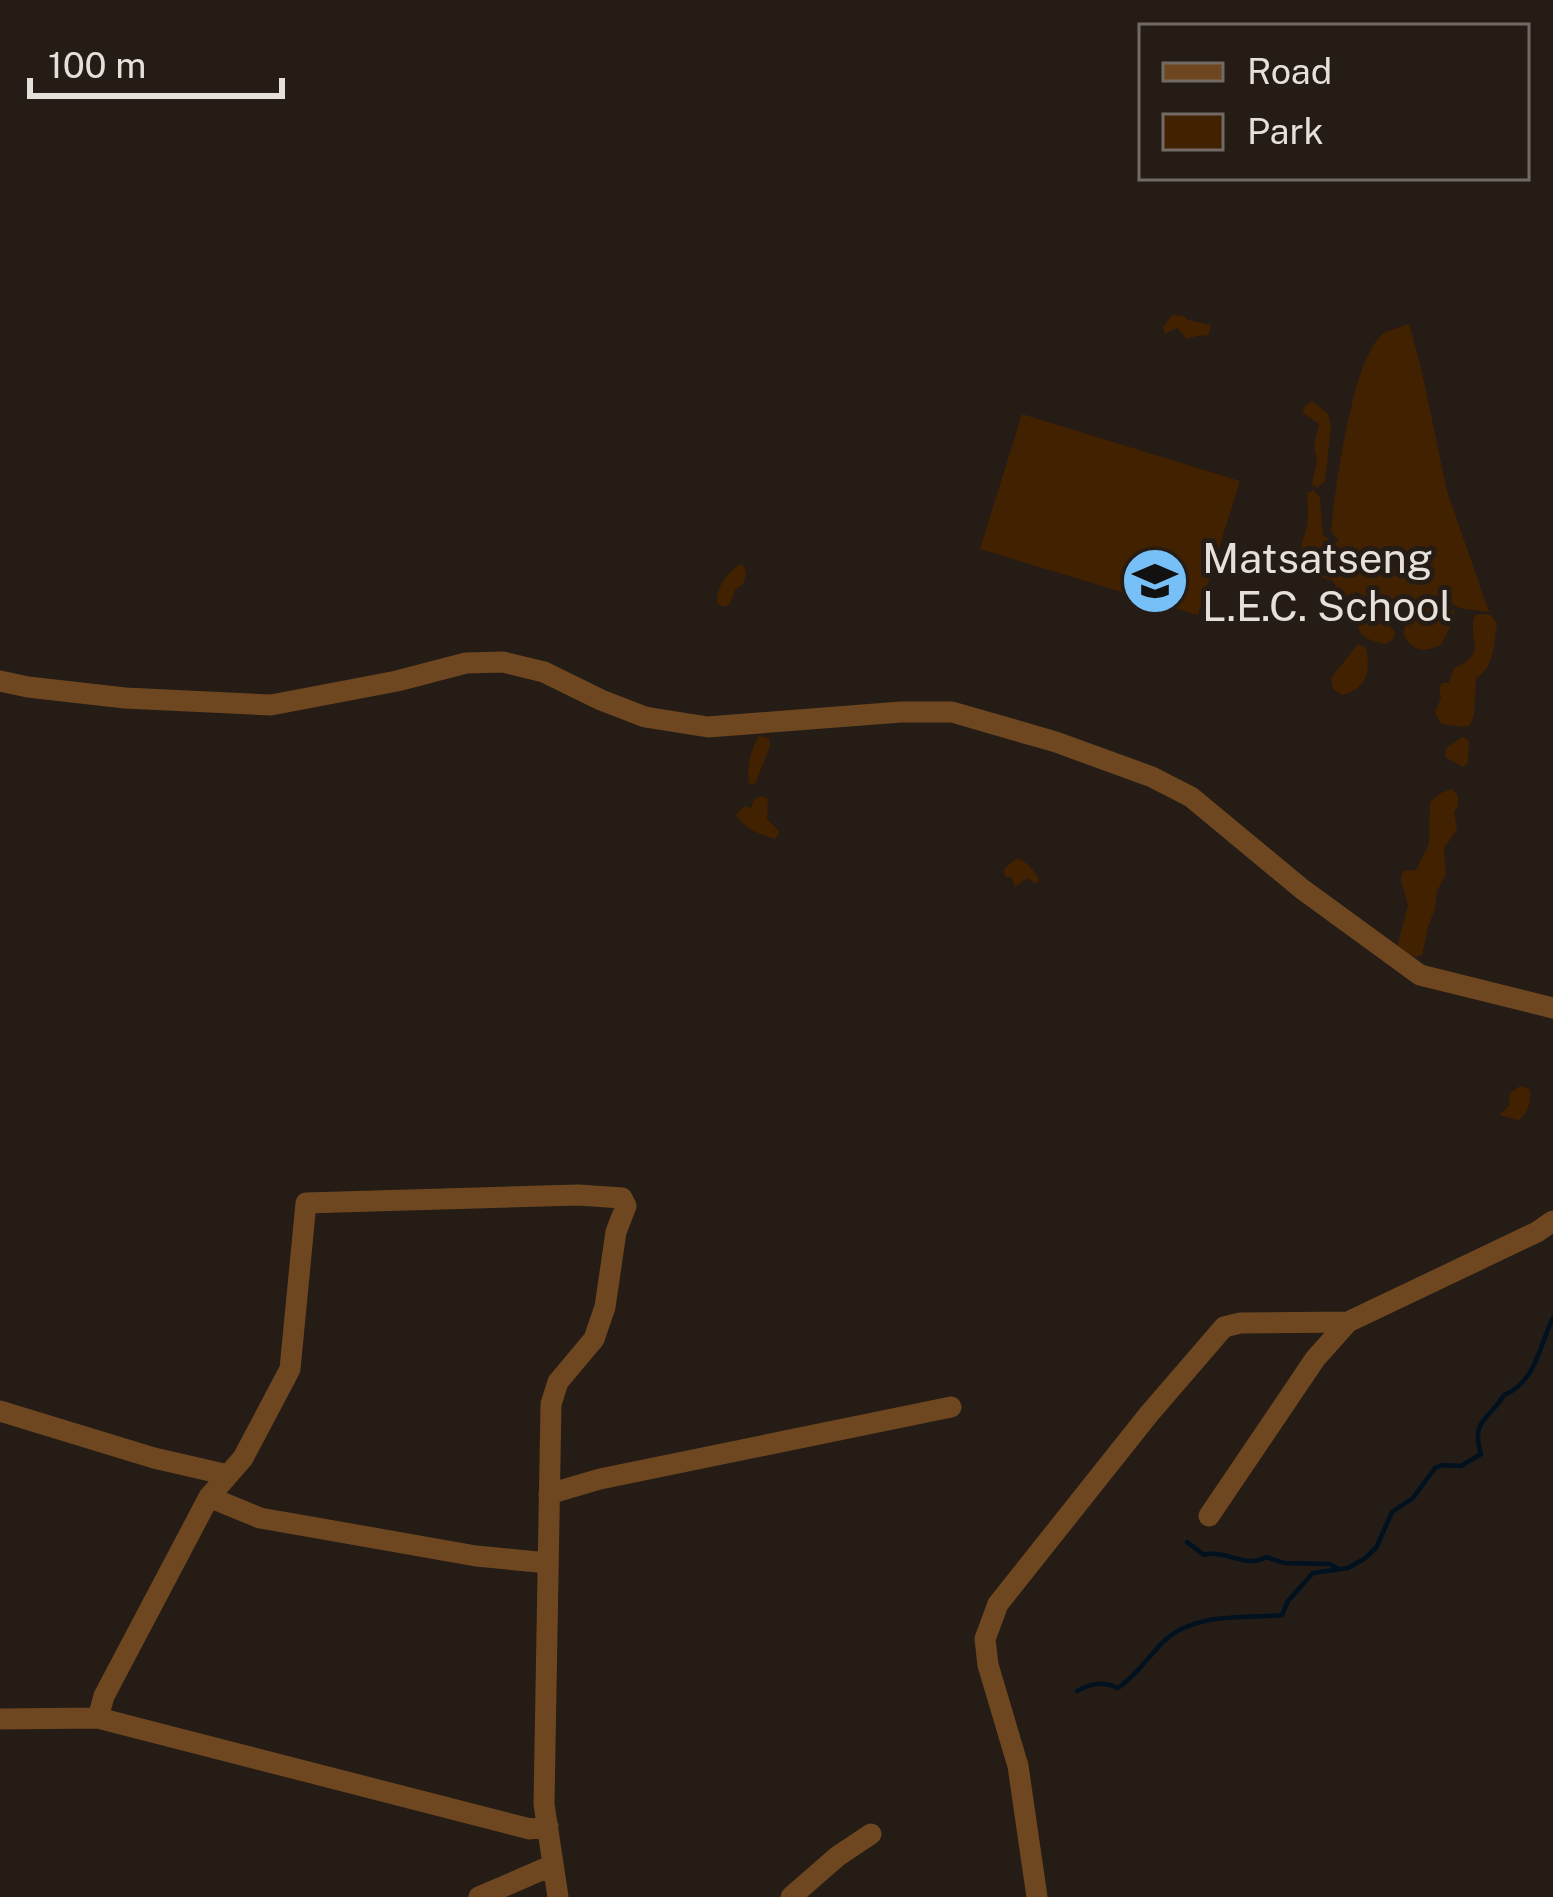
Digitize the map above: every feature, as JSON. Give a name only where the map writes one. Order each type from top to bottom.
[{"type":"street","points":[[0,681],[125,698],[271,705],[466,663],[503,662],[544,672],[645,717],[708,727],[952,712],[1056,742],[1191,796],[1302,889],[1420,975],[1553,1008]]},
{"type":"street","points":[[98,1718],[104,1696],[209,1497],[243,1457],[290,1369],[306,1203],[556,1195],[622,1198],[626,1206],[616,1232],[594,1339],[558,1382],[551,1404],[544,1804],[558,1897]]},
{"type":"street","points":[[1209,1516],[1315,1359],[1348,1322],[1553,1221]]},
{"type":"street","points":[[1036,1897],[1018,1766],[988,1665],[985,1639],[998,1604],[1224,1327],[1348,1322]]},
{"type":"street","points":[[549,1494],[600,1479],[951,1407]]},
{"type":"street","points":[[0,1412],[154,1458],[228,1474]]},
{"type":"street","points":[[209,1497],[260,1518],[476,1556],[548,1563]]},
{"type":"street","points":[[0,1719],[98,1718],[530,1828],[548,1826]]},
{"type":"street","points":[[790,1897],[871,1834]]},
{"type":"street","points":[[479,1897],[553,1865]]},
{"type":"green space","points":[[1172,315],[1211,325],[1209,333],[1187,339],[1177,328],[1165,334],[1163,327]]},
{"type":"green space","points":[[1409,324],[1447,491],[1489,612],[1460,608],[1435,595],[1455,613],[1441,645],[1423,649],[1410,644],[1403,633],[1408,618],[1405,600],[1387,603],[1380,615],[1395,632],[1394,638],[1386,644],[1370,640],[1358,629],[1369,602],[1358,592],[1342,597],[1333,581],[1302,570],[1300,556],[1307,493],[1314,490],[1320,498],[1323,535],[1333,543],[1339,541],[1331,531],[1336,487],[1362,369],[1383,334]]},
{"type":"green space","points":[[1312,401],[1328,414],[1331,427],[1325,481],[1317,488],[1312,484],[1319,424],[1303,413]]},
{"type":"green space","points":[[1022,414],[1240,481],[1198,615],[980,549]]},
{"type":"green space","points":[[740,564],[746,574],[743,584],[730,604],[717,604],[723,581]]},
{"type":"green space","points":[[1475,615],[1491,615],[1497,624],[1490,662],[1476,678],[1474,715],[1464,727],[1441,724],[1435,712],[1441,698],[1439,688],[1449,683],[1454,668],[1471,657]]},
{"type":"green space","points":[[1358,644],[1366,648],[1365,678],[1342,695],[1333,689],[1331,678]]},
{"type":"green space","points":[[759,736],[769,738],[770,746],[755,784],[750,785],[750,760]]},
{"type":"green space","points":[[1463,737],[1469,741],[1468,763],[1463,767],[1445,757],[1446,748]]},
{"type":"green space","points":[[1452,789],[1458,796],[1457,830],[1444,848],[1446,874],[1437,891],[1422,955],[1416,957],[1399,950],[1408,905],[1401,880],[1403,871],[1416,870],[1429,844],[1430,802]]},
{"type":"green space","points":[[761,796],[768,799],[767,819],[780,832],[775,839],[748,827],[736,815]]},
{"type":"green space","points":[[1017,858],[1035,873],[1036,884],[1027,878],[1015,887],[1012,877],[1005,877],[1004,869]]},
{"type":"green space","points":[[1520,1086],[1530,1089],[1525,1113],[1519,1120],[1499,1115],[1509,1106],[1510,1093]]},
{"type":"waterway","points":[[1077,1691],[1098,1684],[1118,1688],[1164,1641],[1190,1625],[1282,1615],[1313,1573],[1348,1568],[1364,1559],[1376,1548],[1392,1512],[1413,1498],[1435,1468],[1461,1466],[1481,1454],[1478,1434],[1483,1421],[1530,1372],[1553,1318]]},
{"type":"waterway","points":[[1187,1542],[1204,1555],[1250,1561],[1266,1557],[1284,1563],[1330,1564],[1338,1569]]},
{"type":"place","name":"Matsatseng L.E.C. School","points":[[1155,581]]}]
